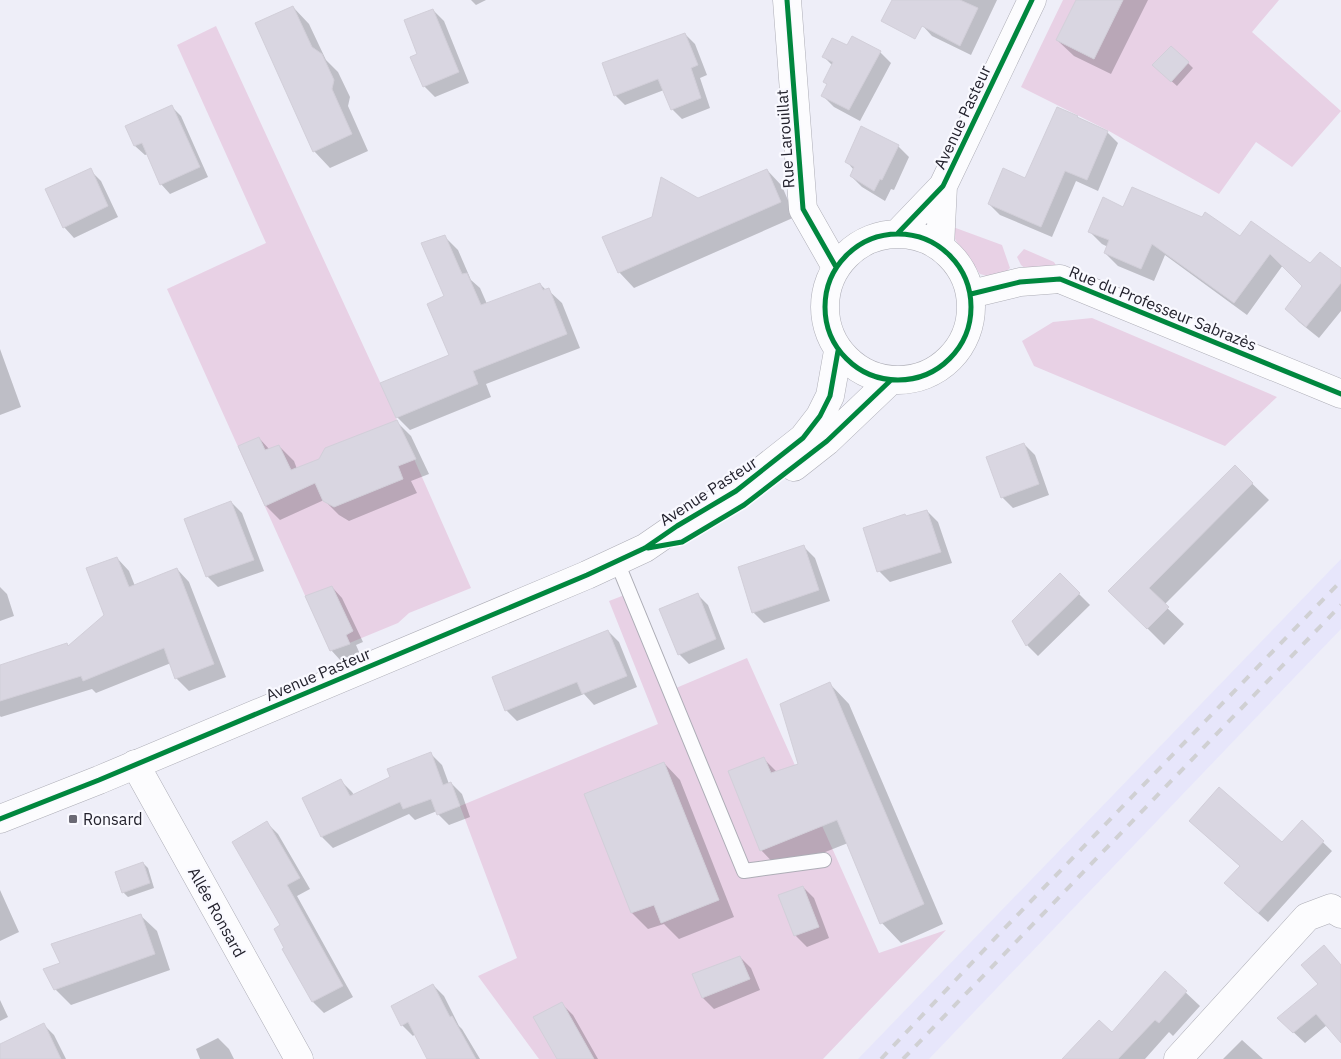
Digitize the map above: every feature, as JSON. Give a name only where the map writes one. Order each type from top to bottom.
[{"type":"main road","name":"Rue Larouillat","points":[[787,0],[803,210],[836,267]]},
{"type":"main road","name":"Avenue Pasteur","points":[[898,233],[943,186],[1032,0]]},
{"type":"main road","name":"Avenue Pasteur","points":[[940,246],[943,186]]},
{"type":"main road","points":[[898,233],[920,236],[940,246],[954,259],[965,275],[971,294],[971,319],[964,342],[948,362],[928,375],[904,381],[879,379],[857,368],[847,360],[838,350],[829,333],[824,314],[826,290],[836,267],[853,249],[874,237],[898,233]]},
{"type":"main road","name":"Rue du Professeur Sabrazès","points":[[971,294],[1020,282],[1060,279],[1341,394]]},
{"type":"main road","name":"Avenue Pasteur","points":[[0,819],[617,562],[645,548],[677,526],[736,491],[804,438],[820,416],[830,396],[838,350]]},
{"type":"main road","name":"Avenue Pasteur","points":[[645,548],[682,542],[744,505],[827,441],[891,380]]},
{"type":"main road","name":"Allée Ronsard","points":[[135,764],[299,1059]]},
{"type":"main road","points":[[1178,1059],[1307,917],[1331,908],[1341,914]]},
{"type":"lane","points":[[617,562],[744,871],[824,860]]},
{"type":"shaded area","points":[[1063,0],[1279,0],[1252,32],[1341,111],[1292,167],[1256,142],[1219,194],[1109,131],[1021,87]]},
{"type":"shaded area","points":[[216,26],[380,382],[471,588],[409,613],[398,623],[330,651],[167,289],[266,243],[177,45]]},
{"type":"shaded area","points":[[953,227],[1002,245],[1010,268],[1003,275],[987,276],[980,274],[956,241]]},
{"type":"shaded area","points":[[1024,249],[1054,262],[1058,269],[1027,270],[1021,265],[1017,257]]},
{"type":"shaded area","points":[[1092,318],[1277,397],[1225,446],[1034,366],[1022,341],[1053,322]]},
{"type":"shaded area","points":[[1341,559],[1341,629],[929,1059],[858,1059]]},
{"type":"shaded area","points":[[635,591],[676,688],[747,658],[879,953],[946,930],[823,1059],[539,1059],[478,976],[517,958],[460,806],[658,724],[609,601]]},
{"type":"building","points":[[892,0],[960,0],[978,8],[960,46],[922,26],[915,39],[881,21]]},
{"type":"building","points":[[1076,0],[1123,0],[1094,59],[1056,40]]},
{"type":"building","points":[[293,6],[312,47],[322,54],[334,80],[332,89],[352,134],[313,152],[255,23]]},
{"type":"building","points":[[433,9],[459,72],[423,87],[410,57],[417,54],[404,20]]},
{"type":"building","points":[[685,33],[698,65],[691,68],[701,98],[671,110],[658,79],[614,96],[602,63]]},
{"type":"building","points":[[852,36],[881,51],[849,110],[821,96],[827,84],[823,82],[833,62],[822,57],[832,38],[847,45]]},
{"type":"building","points":[[1171,46],[1189,62],[1171,82],[1152,65]]},
{"type":"building","points":[[172,105],[200,167],[160,185],[142,143],[134,146],[125,126]]},
{"type":"building","points":[[1057,107],[1108,131],[1087,180],[1065,171],[1041,227],[988,204],[1003,168],[1025,178]]},
{"type":"building","points":[[861,126],[899,145],[882,180],[880,179],[874,191],[850,176],[854,167],[845,162]]},
{"type":"building","points":[[91,168],[108,206],[63,228],[45,189]]},
{"type":"building","points":[[767,169],[781,202],[618,273],[602,237],[652,217],[661,177],[698,198]]},
{"type":"building","points":[[1132,187],[1202,217],[1205,212],[1240,236],[1251,221],[1310,263],[1320,252],[1341,268],[1341,283],[1306,327],[1285,309],[1302,286],[1270,254],[1234,303],[1152,244],[1141,269],[1104,253],[1109,240],[1088,232],[1103,197],[1123,207]]},
{"type":"building","points":[[445,235],[462,274],[467,273],[481,305],[540,283],[543,290],[549,288],[567,334],[473,371],[478,384],[396,418],[380,383],[449,355],[427,304],[444,296],[421,243]]},
{"type":"building","points":[[397,420],[416,459],[398,466],[403,479],[334,507],[323,501],[315,483],[265,506],[238,446],[259,437],[265,450],[279,445],[291,470],[319,459],[325,448]]},
{"type":"building","points":[[1024,443],[1039,484],[1001,498],[986,457]]},
{"type":"building","points":[[1235,465],[1253,483],[1149,588],[1169,607],[1147,629],[1108,591]]},
{"type":"building","points":[[231,501],[254,560],[206,577],[184,519]]},
{"type":"building","points":[[927,510],[941,552],[877,572],[863,528],[905,514],[906,516]]},
{"type":"building","points":[[804,545],[819,590],[752,613],[738,567]]},
{"type":"building","points":[[117,557],[129,587],[177,568],[214,664],[175,679],[164,648],[83,681],[81,676],[0,701],[0,665],[67,643],[68,646],[104,615],[86,568]]},
{"type":"building","points":[[1060,573],[1080,593],[1026,646],[1012,621]]},
{"type":"building","points":[[332,586],[353,631],[346,635],[350,644],[330,651],[305,596]]},
{"type":"building","points":[[698,593],[716,639],[678,655],[659,609]]},
{"type":"building","points":[[608,630],[627,676],[582,694],[577,682],[505,711],[492,677]]},
{"type":"building","points":[[830,682],[924,904],[880,924],[837,820],[760,851],[728,771],[764,757],[771,773],[798,764],[780,704]]},
{"type":"building","points":[[431,752],[443,785],[451,782],[460,806],[437,815],[431,799],[403,809],[400,802],[321,837],[302,798],[341,779],[350,796],[390,777],[387,769]]},
{"type":"building","points":[[664,762],[719,900],[661,923],[654,905],[631,913],[584,794]]},
{"type":"building","points":[[1219,787],[1282,842],[1302,820],[1324,841],[1258,913],[1224,883],[1240,866],[1189,821]]},
{"type":"building","points":[[267,821],[300,878],[287,885],[343,986],[312,1002],[282,949],[284,948],[274,929],[280,925],[232,842]]},
{"type":"building","points":[[143,862],[150,883],[122,893],[115,872]]},
{"type":"building","points":[[803,886],[819,927],[794,936],[778,895]]},
{"type":"building","points":[[141,914],[155,954],[54,990],[43,969],[60,963],[51,944]]},
{"type":"building","points":[[1324,945],[1341,965],[1341,1043],[1316,1014],[1293,1033],[1277,1018],[1318,984],[1301,965]]},
{"type":"building","points":[[740,956],[750,979],[702,998],[692,974]]},
{"type":"building","points":[[1165,971],[1187,991],[1159,1023],[1155,1020],[1118,1059],[1062,1059],[1099,1020],[1112,1032]]},
{"type":"building","points":[[433,984],[450,1017],[452,1016],[476,1059],[427,1059],[408,1022],[401,1026],[391,1006]]},
{"type":"building","points":[[562,1002],[594,1059],[557,1059],[533,1017]]},
{"type":"building","points":[[44,1023],[61,1059],[0,1059],[0,1044]]},
{"type":"railway","points":[[881,1059],[1001,932],[1341,581]]},
{"type":"railway","points":[[903,1059],[1341,605]]},
{"type":"cycle path","points":[[787,0],[803,209],[836,267]]},
{"type":"cycle path","points":[[898,233],[943,186],[1032,0]]},
{"type":"cycle path","points":[[898,234],[926,239],[950,255],[966,279],[971,307],[966,335],[950,359],[926,375],[898,380],[870,375],[846,359],[830,335],[825,307],[830,279],[846,255],[870,239],[898,234]]},
{"type":"cycle path","points":[[971,294],[1020,282],[1060,279],[1341,394]]},
{"type":"cycle path","points":[[0,819],[99,780],[587,575],[645,548],[677,526],[736,491],[803,438],[820,416],[830,396],[838,351]]},
{"type":"cycle path","points":[[648,548],[682,542],[744,505],[827,441],[891,380]]},
{"type":"place","name":"Ronsard","points":[[73,819]]}]
